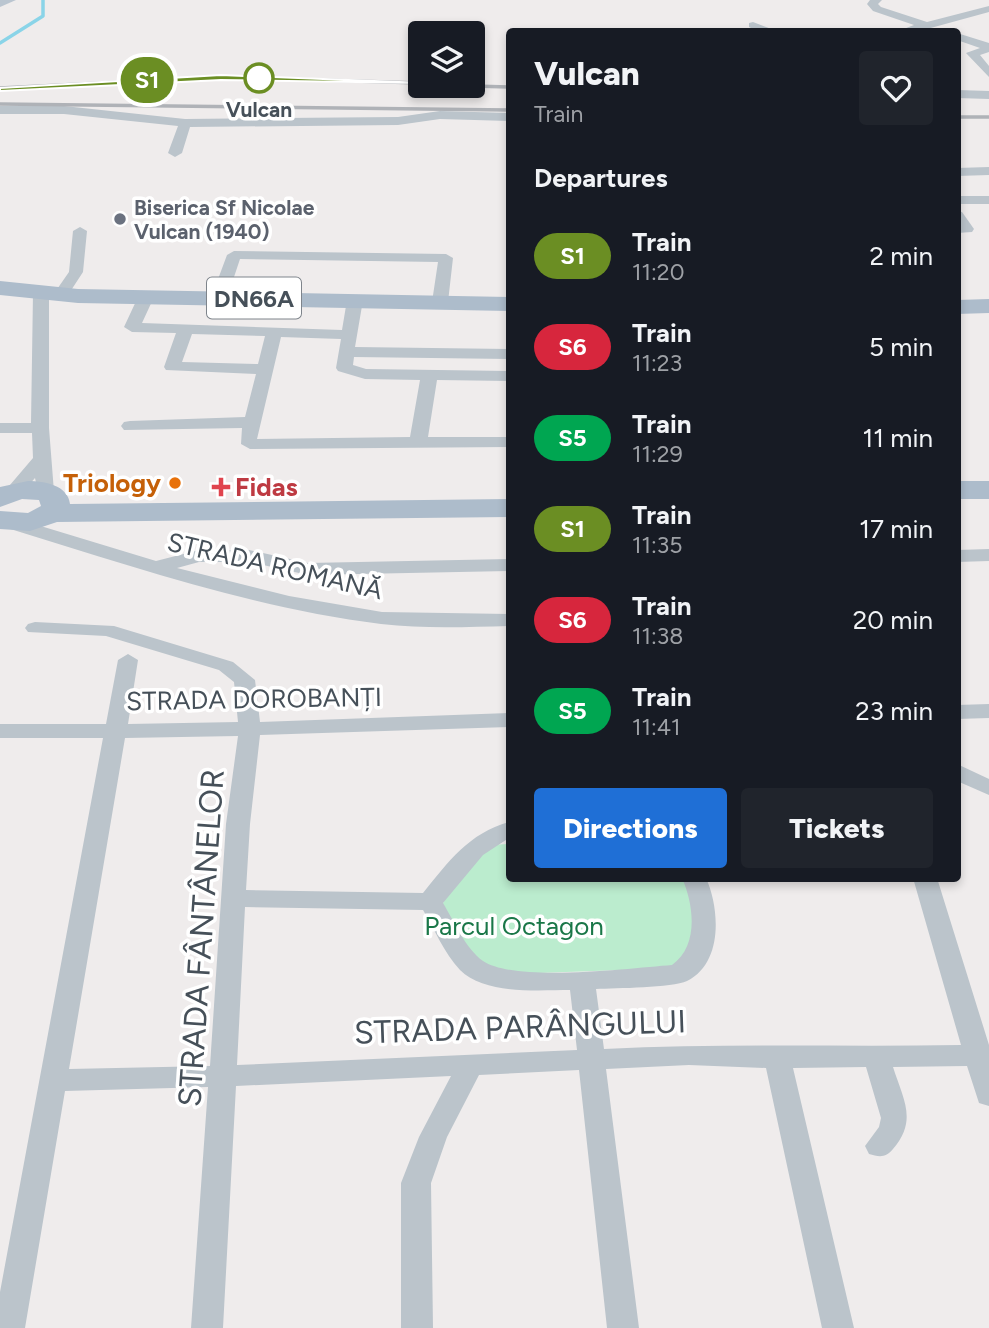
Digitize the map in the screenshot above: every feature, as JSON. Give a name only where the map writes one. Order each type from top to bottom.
[{"type":"main road","points":[[0,2],[8,0]]},
{"type":"main road","name":"DN66A","points":[[0,288],[51,294],[146,297],[506,304]]},
{"type":"main road","points":[[961,307],[989,306]]},
{"type":"main road","points":[[961,490],[989,490]]},
{"type":"main road","points":[[49,511],[506,499]]},
{"type":"main road","points":[[961,500],[989,499]]},
{"type":"main road","points":[[3,508],[49,511],[506,508]]},
{"type":"street","points":[[877,0],[872,4],[877,9],[934,28]]},
{"type":"street","points":[[916,28],[989,9]]},
{"type":"street","points":[[753,25],[760,28]]},
{"type":"street","points":[[961,38],[989,48]]},
{"type":"street","points":[[989,48],[972,52],[989,73]]},
{"type":"street","points":[[961,93],[989,95]]},
{"type":"street","points":[[0,110],[64,110],[185,123],[398,121],[440,115],[506,117]]},
{"type":"street","points":[[175,153],[185,123]]},
{"type":"street","points":[[961,172],[989,171]]},
{"type":"street","points":[[961,200],[989,200]]},
{"type":"street","points":[[49,511],[41,460],[40,428],[51,294],[76,272],[80,231]]},
{"type":"street","points":[[219,298],[234,254],[446,258],[440,302]]},
{"type":"street","points":[[146,297],[132,327],[274,332],[347,343],[506,354]]},
{"type":"street","points":[[355,300],[344,368],[353,372],[506,376]]},
{"type":"street","points":[[186,329],[172,366],[265,369]]},
{"type":"street","points":[[274,332],[252,422],[250,444],[506,442]]},
{"type":"street","points":[[418,443],[429,375]]},
{"type":"street","points":[[130,426],[252,422]]},
{"type":"street","points":[[0,428],[40,428]]},
{"type":"street","points":[[3,508],[41,460]]},
{"type":"street","name":"STRADA ROMANĂ","points":[[49,511],[159,566],[257,593],[366,616],[409,621],[506,620]]},
{"type":"street","points":[[961,556],[989,555]]},
{"type":"street","points":[[159,566],[198,556],[249,556],[308,569],[506,565]]},
{"type":"street","points":[[9,1328],[115,730],[127,648],[90,628],[35,628]]},
{"type":"street","name":"STRADA FÂNTÂNELOR","points":[[127,648],[237,671],[244,680],[250,730],[238,824],[225,1075],[207,1328]]},
{"type":"street","points":[[961,712],[989,711]]},
{"type":"street","name":"STRADA DOROBANȚI","points":[[0,731],[250,730],[506,720]]},
{"type":"street","points":[[961,773],[989,788]]},
{"type":"street","points":[[430,902],[476,846],[488,837],[506,831]]},
{"type":"street","points":[[430,902],[473,968],[493,977],[511,980],[582,979],[678,974],[690,968],[697,959],[704,900],[696,882]]},
{"type":"street","points":[[926,882],[983,1056],[989,1095]]},
{"type":"street","points":[[234,898],[430,902]]},
{"type":"street","points":[[582,979],[623,1328]]},
{"type":"street","name":"STRADA PARÂNGULUI","points":[[53,1080],[689,1055],[777,1058],[983,1056]]},
{"type":"street","points":[[877,1057],[895,1118],[892,1131],[879,1146]]},
{"type":"street","points":[[777,1058],[838,1328]]},
{"type":"street","points":[[416,1328],[416,1183],[433,1137],[472,1063]]},
{"type":"green space","name":"Parcul Octagon","points":[[506,844],[506,882],[686,882],[695,899],[691,951],[676,968],[511,974],[475,961],[442,906],[446,895],[487,845]]},
{"type":"waterway","points":[[0,43],[43,16],[43,0]]},
{"type":"railway","points":[[0,88],[221,77],[408,83]]},
{"type":"railway","points":[[485,86],[506,87]]},
{"type":"railway","points":[[0,104],[506,110]]},
{"type":"railway","points":[[961,117],[989,117]]},
{"type":"train","name":"S1","points":[[0,88],[221,77],[408,82]]},
{"type":"place","name":"Vulcan","points":[[259,78]]},
{"type":"place","name":"Biserica Sf Nicolae Vulcan (1940)","points":[[120,219]]},
{"type":"place","name":"Triology","points":[[175,483]]},
{"type":"place","name":"Fidas","points":[[221,487]]}]
